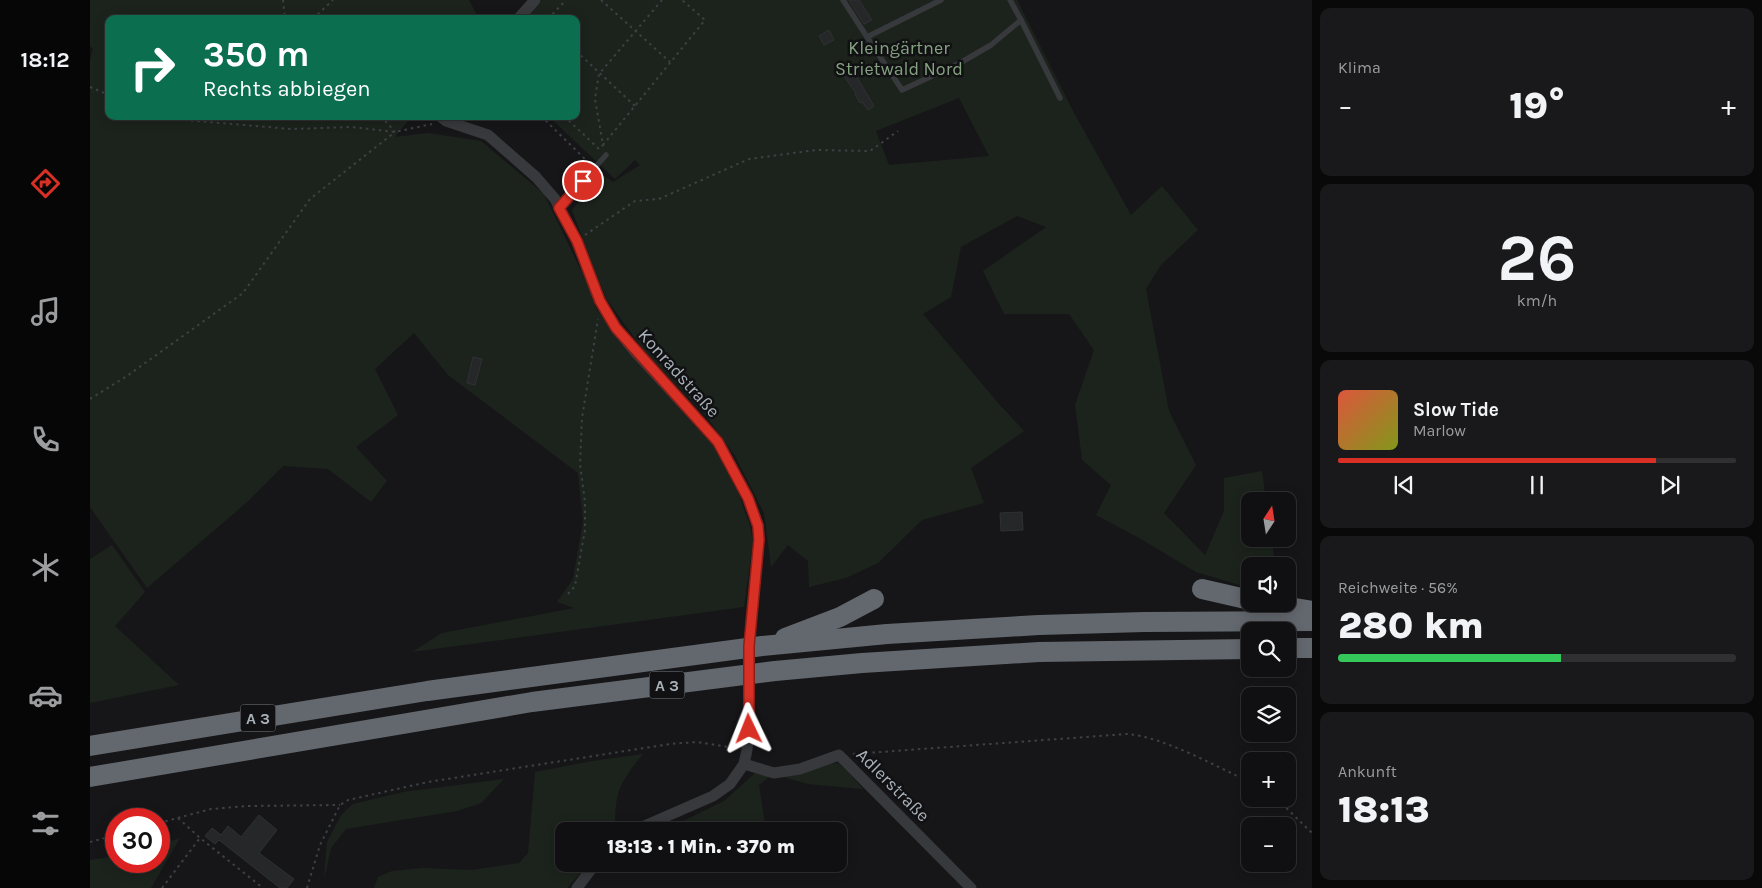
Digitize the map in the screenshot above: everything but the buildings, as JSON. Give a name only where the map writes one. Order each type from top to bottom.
[{"type":"highway","points":[[1202,589],[1241,598]]},
{"type":"highway","points":[[762,646],[840,617],[874,599]]},
{"type":"highway","points":[[1296,608],[1312,611]]},
{"type":"highway","name":"A 3","points":[[90,746],[427,690],[762,646],[887,634],[1039,625],[1312,621]]},
{"type":"highway","name":"A 3","points":[[90,777],[532,702],[775,671],[862,663],[1039,652],[1241,648]]},
{"type":"highway","points":[[1296,648],[1312,648]]},
{"type":"street","points":[[522,15],[535,0]]},
{"type":"street","name":"Konradstraße","points":[[446,120],[488,135],[536,177],[555,199],[577,241],[600,301],[616,328],[636,353],[718,442],[748,498],[758,526],[759,540],[749,646],[749,729],[744,764],[730,784],[713,796],[654,822]]},
{"type":"street","name":"Adlerstraße","points":[[744,764],[774,773],[800,769],[839,755],[971,888]]},
{"type":"street","points":[[576,888],[589,872]]},
{"type":"lane","points":[[843,0],[902,90],[960,63],[990,45],[1021,20]]},
{"type":"lane","points":[[867,37],[942,0]]},
{"type":"lane","points":[[1010,0],[1060,98]]},
{"type":"lane","points":[[559,208],[606,155]]},
{"type":"path","points":[[283,0],[285,15]]},
{"type":"path","points":[[317,15],[333,0]]},
{"type":"path","points":[[552,15],[566,0]]},
{"type":"path","points":[[601,0],[670,63]]},
{"type":"path","points":[[603,145],[595,99],[599,74],[662,0]]},
{"type":"path","points":[[568,120],[599,149],[603,145],[705,20],[682,0]]},
{"type":"path","points":[[580,56],[635,106]]},
{"type":"path","points":[[90,87],[105,93]]},
{"type":"path","points":[[185,120],[291,129],[352,127],[395,132],[439,120]]},
{"type":"path","points":[[384,120],[395,132]]},
{"type":"path","points":[[545,120],[594,168]]},
{"type":"path","points":[[577,241],[635,201],[659,199],[749,159],[816,150],[870,151],[898,131]]},
{"type":"path","points":[[90,399],[128,376],[242,293],[310,199],[395,132]]},
{"type":"path","points":[[568,594],[575,586],[585,530],[585,502],[580,464],[582,418],[600,301]]},
{"type":"path","points":[[839,755],[1127,734],[1141,735],[1170,746],[1241,778]]},
{"type":"path","points":[[170,820],[211,809],[248,806],[340,805],[348,800],[428,782],[670,744],[697,742],[747,750]]},
{"type":"path","points":[[307,888],[320,845],[340,805]]},
{"type":"path","points":[[1285,807],[1312,833]]},
{"type":"path","points":[[178,817],[200,838],[263,888]]},
{"type":"path","points":[[91,842],[105,838]]},
{"type":"path","points":[[162,888],[200,838]]},
{"type":"green space","points":[[90,0],[469,0],[477,15],[105,15],[105,120],[409,120],[395,137],[428,133],[481,141],[544,194],[591,291],[596,308],[634,359],[713,445],[739,494],[750,526],[753,542],[744,607],[412,652],[442,633],[574,608],[557,602],[573,579],[583,522],[578,473],[448,375],[414,333],[375,369],[398,415],[356,447],[387,481],[371,502],[328,469],[283,466],[245,504],[147,588],[90,507],[90,60],[93,49],[90,46]]},
{"type":"green space","name":"Kleingärtner Strietwald Nord","points":[[542,0],[1017,0],[1073,111],[1131,215],[1162,186],[1198,230],[1161,265],[1146,289],[1169,411],[1196,465],[1164,513],[1205,555],[1224,511],[1224,478],[1262,471],[1265,492],[1241,492],[1241,548],[1273,548],[1274,557],[1241,557],[1241,586],[1196,572],[1096,515],[1111,485],[1082,460],[1075,405],[1094,350],[1069,314],[1004,314],[983,271],[1046,227],[1017,216],[961,247],[951,297],[923,314],[1024,431],[971,468],[984,503],[922,520],[878,563],[846,578],[809,587],[808,561],[788,545],[771,567],[764,513],[735,456],[706,416],[645,352],[607,300],[572,210],[601,174],[613,182],[640,165],[635,160],[615,179],[552,120],[580,120],[580,15],[528,15]],"holes":[[[959,98],[989,156],[889,165],[876,131]]]},
{"type":"green space","points":[[112,545],[145,592],[115,626],[179,685],[90,703],[90,559]]},
{"type":"green space","points":[[643,754],[623,782],[617,798],[615,822],[555,822],[555,872],[582,872],[567,888],[374,888],[378,877],[392,871],[423,868],[472,870],[519,863],[528,853],[535,772]]},
{"type":"green space","points":[[838,763],[863,789],[808,784],[783,777],[827,764]]},
{"type":"green space","points":[[755,773],[770,776],[759,785],[765,822],[681,822],[724,801]]},
{"type":"green space","points":[[504,779],[481,803],[457,811],[346,829],[331,848],[324,880],[327,842],[341,815],[353,804],[403,792]]},
{"type":"green space","points":[[180,838],[170,855],[170,841]]},
{"type":"green space","points":[[105,858],[105,873],[160,873],[151,888],[90,888],[90,860]]},
{"type":"route","points":[[583,181],[559,208],[577,241],[600,301],[616,328],[636,353],[718,442],[748,498],[758,526],[759,540],[749,646],[749,729]]}]
